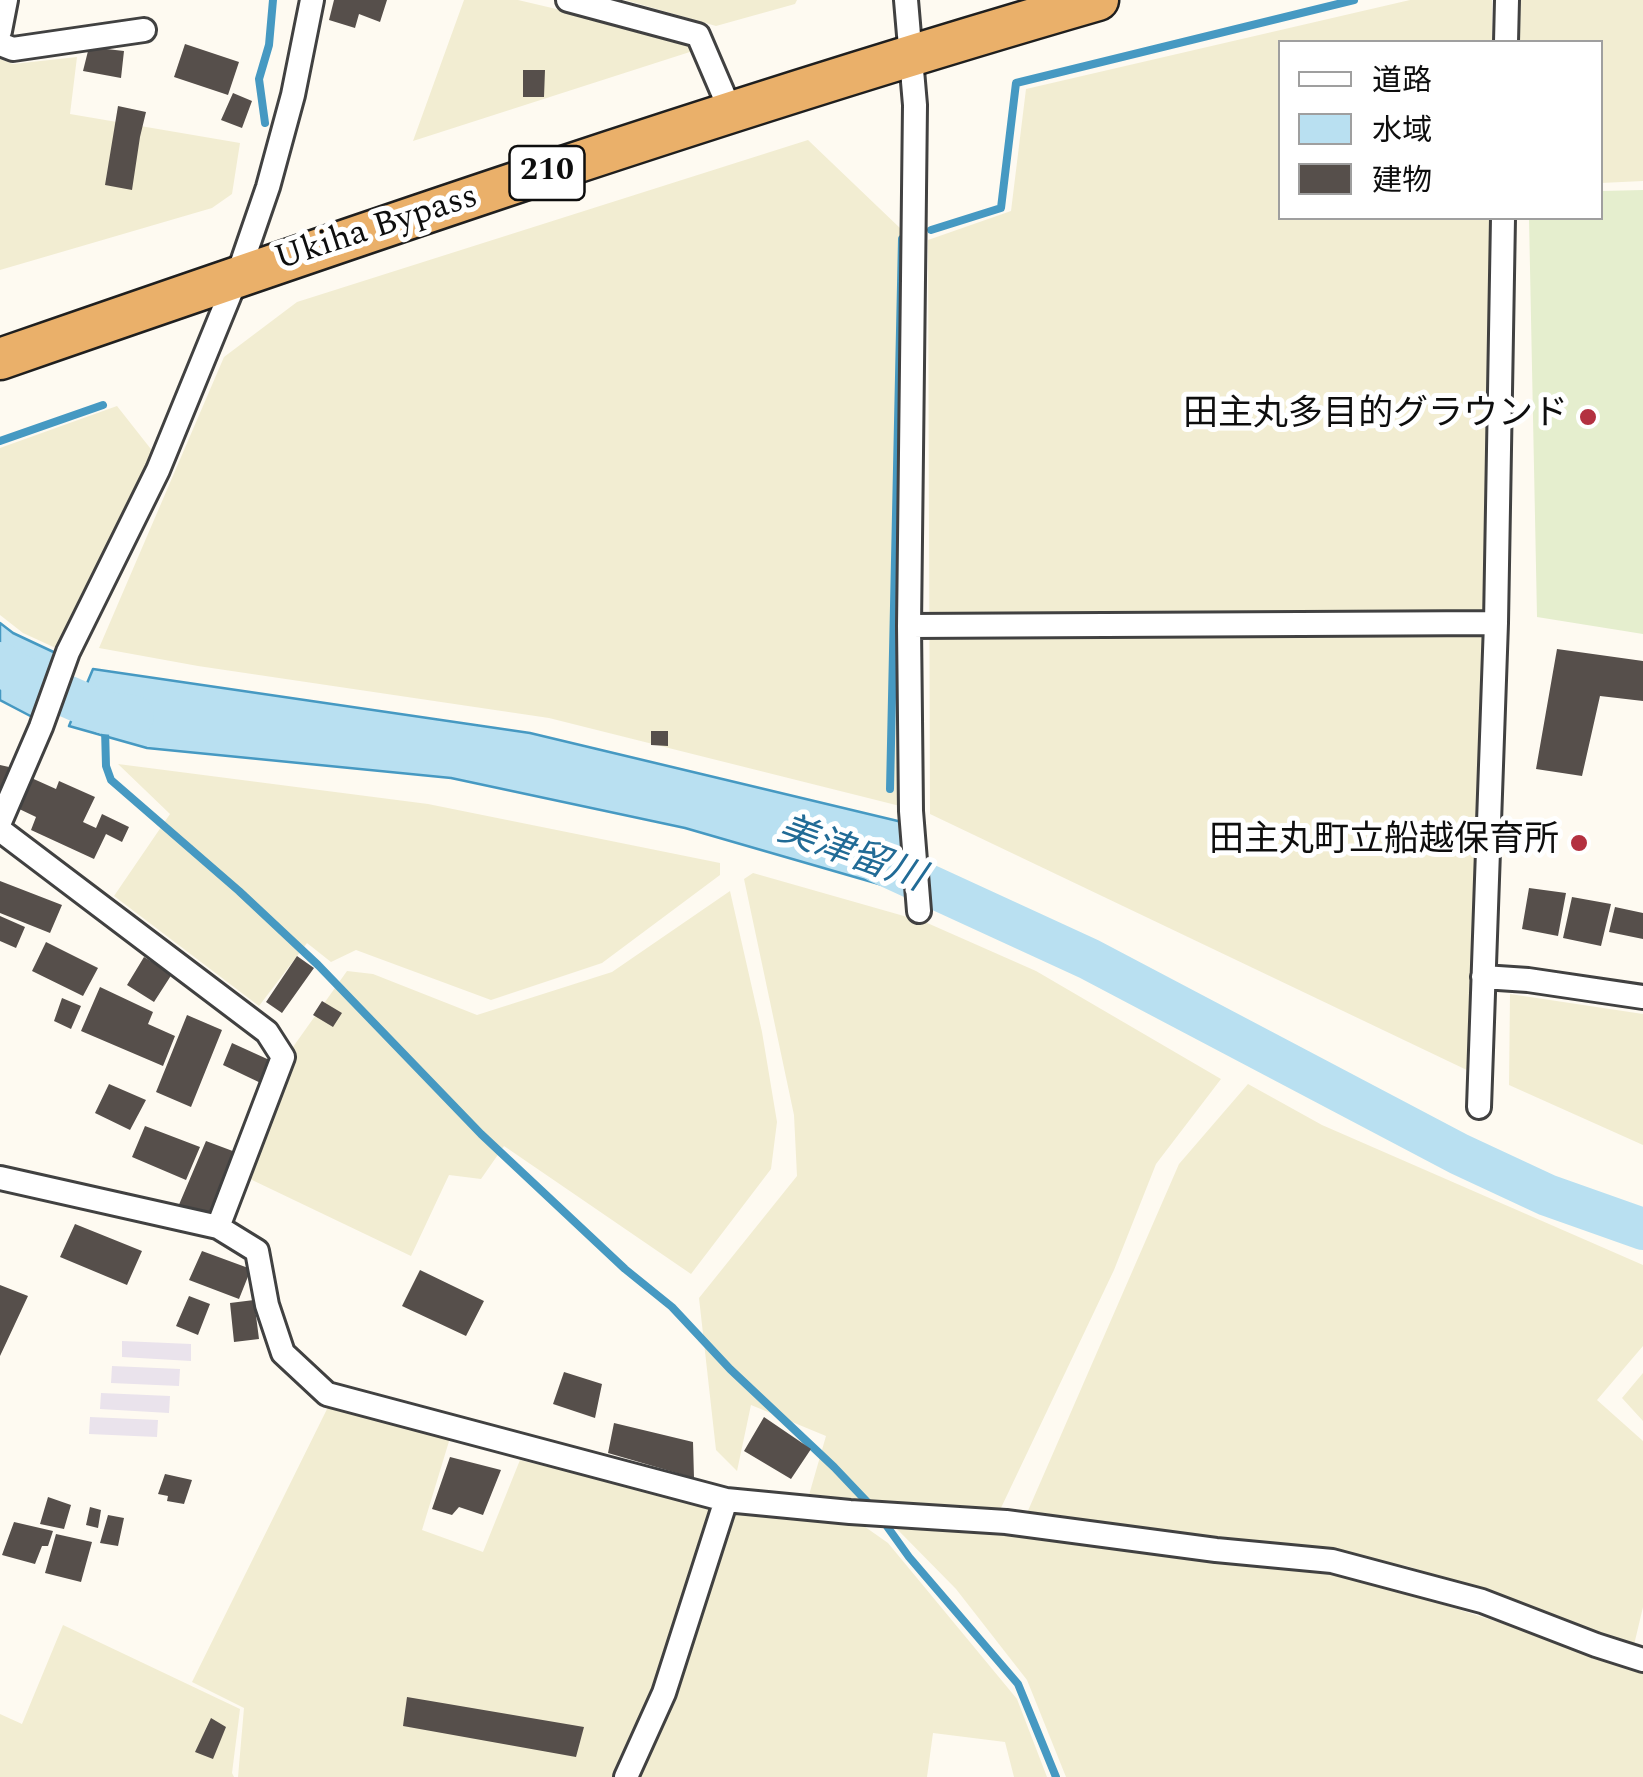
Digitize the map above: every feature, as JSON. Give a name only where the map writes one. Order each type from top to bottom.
[{"type":"highway","name":"Ukiha Bypass","points":[[0,359],[731,112],[1098,0]]},
{"type":"street","points":[[0,31],[6,0]]},
{"type":"street","points":[[218,1227],[283,1057],[267,1032],[0,826],[68,652],[158,470],[238,277],[294,95],[312,0]]},
{"type":"street","points":[[568,0],[698,35],[731,112]]},
{"type":"street","points":[[906,0],[915,105],[909,626],[911,811],[918,910]]},
{"type":"street","points":[[1506,40],[1507,0]]},
{"type":"street","points":[[0,44],[13,49],[144,30]]},
{"type":"street","points":[[1479,1107],[1496,623],[1503,220]]},
{"type":"street","points":[[909,626],[1496,623]]},
{"type":"street","points":[[1483,977],[1643,997]]},
{"type":"street","points":[[0,1178],[218,1227],[257,1251],[266,1305],[282,1353],[327,1394],[726,1500],[1006,1522],[1332,1562],[1482,1601],[1596,1646],[1643,1660]]},
{"type":"street","points":[[626,1777],[664,1693],[726,1500]]},
{"type":"shaded area","points":[[464,0],[518,0],[684,39],[696,50],[413,141]]},
{"type":"shaded area","points":[[625,0],[797,0],[795,4],[716,26]]},
{"type":"shaded area","points":[[1410,0],[1492,0],[1492,40],[1278,40],[1278,220],[1490,220],[1486,595],[1471,1072],[930,814],[928,240],[1011,211],[1026,89]]},
{"type":"shaded area","points":[[1519,0],[1643,0],[1643,181],[1603,183],[1603,40],[1518,40]]},
{"type":"shaded area","points":[[77,57],[70,114],[240,143],[232,194],[212,208],[0,270],[0,59],[13,64]]},
{"type":"shaded area","points":[[808,140],[901,229],[904,807],[549,718],[99,648],[224,357],[297,302]]},
{"type":"shaded area","points":[[117,406],[154,453],[60,650],[23,633],[0,615],[0,448]]},
{"type":"shaded area","points":[[118,764],[428,804],[720,863],[720,875],[602,963],[491,1000],[356,950],[331,962],[307,943],[259,1006],[114,896],[170,814]]},
{"type":"shaded area","points":[[753,873],[925,922],[1036,971],[1221,1079],[1156,1164],[1114,1270],[1000,1510],[809,1495],[826,1436],[751,1405],[737,1471],[716,1450],[699,1298],[797,1176],[794,1115],[744,879]]},
{"type":"shaded area","points":[[730,891],[762,1032],[777,1122],[771,1169],[691,1274],[504,1146],[481,1179],[449,1175],[411,1256],[250,1179],[293,1047],[347,971],[373,974],[477,1015],[612,972]]},
{"type":"shaded area","points":[[1510,994],[1643,1014],[1643,1145],[1509,1085]]},
{"type":"shaded area","points":[[1248,1084],[1322,1125],[1643,1265],[1643,1346],[1597,1400],[1643,1441],[1643,1607],[1634,1645],[1407,1566],[1027,1513],[1179,1164]]},
{"type":"shaded area","points":[[122,1341],[191,1344],[191,1361],[122,1357]]},
{"type":"shaded area","points":[[112,1366],[180,1369],[179,1386],[111,1383]]},
{"type":"shaded area","points":[[1643,1373],[1643,1421],[1622,1398]]},
{"type":"shaded area","points":[[101,1393],[170,1396],[169,1413],[100,1409]]},
{"type":"shaded area","points":[[330,1403],[450,1438],[422,1530],[483,1552],[520,1460],[716,1508],[650,1705],[618,1777],[238,1777],[244,1708],[192,1682]]},
{"type":"shaded area","points":[[90,1417],[158,1420],[157,1437],[89,1434]]},
{"type":"shaded area","points":[[734,1511],[861,1524],[888,1543],[1017,1699],[1047,1777],[1014,1777],[1005,1742],[933,1733],[927,1777],[635,1777]]},
{"type":"shaded area","points":[[894,1526],[1051,1537],[1321,1570],[1381,1585],[1631,1664],[1643,1669],[1643,1777],[1066,1777],[1027,1680],[956,1589]]},
{"type":"shaded area","points":[[63,1625],[240,1709],[234,1777],[0,1777],[0,1714],[22,1724]]},
{"type":"green space","name":"田主丸多目的グラウンド","points":[[1643,190],[1643,634],[1537,617],[1529,220],[1603,220],[1603,191]]},
{"type":"water","points":[[0,623],[62,656],[38,720],[0,700]]},
{"type":"water","points":[[93,669],[530,733],[902,822],[910,893],[685,828],[451,778],[147,748],[69,726]]},
{"type":"building","points":[[334,0],[387,0],[380,22],[359,14],[355,28],[329,20]]},
{"type":"building","points":[[185,44],[239,62],[228,95],[174,77]]},
{"type":"building","points":[[89,47],[124,51],[121,78],[83,71]]},
{"type":"building","points":[[523,70],[545,70],[544,97],[523,97]]},
{"type":"building","points":[[233,93],[252,101],[242,128],[221,120]]},
{"type":"building","points":[[118,106],[146,112],[132,190],[105,185]]},
{"type":"building","points":[[1557,649],[1643,661],[1643,701],[1600,696],[1582,776],[1536,769]]},
{"type":"building","points":[[651,731],[668,731],[668,746],[651,745]]},
{"type":"building","points":[[0,765],[9,767],[0,792]]},
{"type":"building","points":[[27,776],[56,789],[59,781],[95,797],[83,822],[96,828],[102,814],[129,827],[122,842],[106,834],[94,859],[31,830],[36,817],[13,806]]},
{"type":"building","points":[[0,881],[62,905],[50,933],[0,913]]},
{"type":"building","points":[[1529,888],[1566,893],[1558,936],[1522,929]]},
{"type":"building","points":[[1572,897],[1611,904],[1601,946],[1563,938]]},
{"type":"building","points":[[1615,907],[1643,913],[1643,939],[1609,932]]},
{"type":"building","points":[[0,916],[25,927],[16,948],[0,941]]},
{"type":"building","points":[[46,942],[98,968],[83,996],[32,971]]},
{"type":"building","points":[[297,956],[314,968],[282,1013],[266,1002]]},
{"type":"building","points":[[144,957],[172,974],[154,1002],[127,985]]},
{"type":"building","points":[[100,987],[153,1012],[148,1024],[175,1036],[163,1066],[81,1031]]},
{"type":"building","points":[[62,998],[81,1006],[71,1029],[54,1021]]},
{"type":"building","points":[[322,1001],[342,1013],[333,1027],[313,1015]]},
{"type":"building","points":[[187,1015],[222,1030],[191,1107],[156,1092]]},
{"type":"building","points":[[232,1043],[276,1063],[267,1086],[223,1065]]},
{"type":"building","points":[[109,1084],[146,1100],[130,1130],[95,1113]]},
{"type":"building","points":[[145,1126],[200,1147],[186,1180],[132,1157]]},
{"type":"building","points":[[206,1141],[246,1156],[220,1220],[178,1207]]},
{"type":"building","points":[[75,1224],[142,1251],[127,1285],[60,1257]]},
{"type":"building","points":[[202,1251],[251,1269],[239,1299],[189,1280]]},
{"type":"building","points":[[420,1270],[484,1301],[466,1336],[402,1306]]},
{"type":"building","points":[[0,1285],[28,1296],[0,1356]]},
{"type":"building","points":[[189,1296],[210,1304],[198,1335],[176,1326]]},
{"type":"building","points":[[254,1300],[259,1339],[234,1342],[230,1303]]},
{"type":"building","points":[[564,1372],[602,1384],[595,1418],[553,1404]]},
{"type":"building","points":[[764,1417],[811,1449],[791,1479],[744,1451]]},
{"type":"building","points":[[614,1423],[693,1442],[694,1478],[608,1453]]},
{"type":"building","points":[[450,1457],[501,1470],[483,1515],[459,1507],[452,1515],[432,1509]]},
{"type":"building","points":[[165,1474],[192,1480],[184,1504],[167,1501],[168,1496],[158,1494]]},
{"type":"building","points":[[48,1497],[71,1505],[64,1529],[40,1524]]},
{"type":"building","points":[[90,1507],[101,1510],[98,1528],[86,1525]]},
{"type":"building","points":[[108,1515],[124,1518],[118,1546],[100,1543]]},
{"type":"building","points":[[14,1522],[53,1531],[35,1564],[2,1555]]},
{"type":"building","points":[[56,1534],[92,1542],[81,1582],[45,1573]]},
{"type":"building","points":[[407,1697],[584,1727],[576,1757],[403,1726]]},
{"type":"building","points":[[211,1718],[226,1727],[213,1759],[195,1752]]},
{"type":"waterway","points":[[265,123],[259,79],[269,45],[273,0]]},
{"type":"waterway","points":[[931,230],[1001,208],[1016,83],[1354,0]]},
{"type":"waterway","points":[[890,789],[902,239]]},
{"type":"waterway","points":[[0,441],[103,405]]},
{"type":"waterway","name":"美津留川","points":[[0,663],[105,713],[133,716]]},
{"type":"waterway","points":[[105,729],[106,766],[111,780],[318,965],[481,1134],[625,1269],[672,1307],[872,1507]]},
{"type":"waterway","name":"美津留川","points":[[878,862],[1089,959],[1459,1154],[1547,1195],[1643,1229]]},
{"type":"waterway","points":[[881,1518],[909,1557],[1018,1684],[1056,1777]]},
{"type":"place","name":"田主丸多目的グラウンド","points":[[1588,417]]},
{"type":"place","name":"田主丸町立船越保育所","points":[[1579,843]]}]
